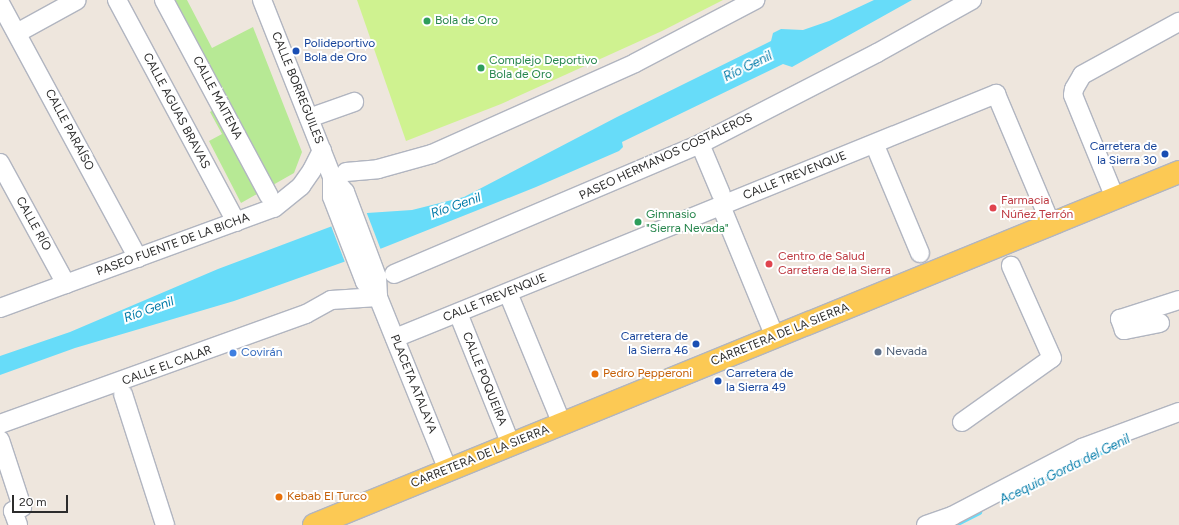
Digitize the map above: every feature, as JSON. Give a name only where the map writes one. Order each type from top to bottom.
[{"type":"main road","name":"CARRETERA DE LA SIERRA","points":[[314,525],[1179,172]]},
{"type":"street","points":[[17,33],[78,0]]},
{"type":"street","name":"CALLE AGUAS BRAVAS","points":[[117,0],[236,222]]},
{"type":"street","name":"CALLE MAITENA","points":[[164,0],[268,196]]},
{"type":"street","name":"CALLE BORREGUILES","points":[[262,0],[322,150],[339,175],[338,195],[379,278]]},
{"type":"street","points":[[339,175],[378,169],[432,154],[635,63],[755,0]]},
{"type":"street","name":"PASEO HERMANOS COSTALEROS","points":[[379,278],[700,144],[870,57],[972,0]]},
{"type":"street","name":"CALLE PARAÍSO","points":[[0,3],[138,258]]},
{"type":"street","points":[[1115,198],[1073,95],[1074,89],[1082,75],[1179,22]]},
{"type":"street","name":"CALLE TREVENQUE","points":[[395,338],[508,293],[721,200],[996,94],[1051,224]]},
{"type":"street","points":[[309,118],[354,102]]},
{"type":"street","points":[[700,144],[775,337]]},
{"type":"street","points":[[876,148],[920,252]]},
{"type":"street","name":"PASEO FUENTE DE LA BICHA","points":[[0,308],[274,208],[290,198],[312,170],[322,150]]},
{"type":"street","name":"CALLE RÍO","points":[[0,163],[66,284]]},
{"type":"street","points":[[962,422],[1052,358],[1011,266]]},
{"type":"street","name":"PLACETA ATALAYA","points":[[379,278],[378,297],[448,470]]},
{"type":"street","points":[[508,293],[562,424]]},
{"type":"street","name":"CALLE EL CALAR","points":[[0,424],[306,314],[331,300],[378,297]]},
{"type":"street","points":[[1160,323],[1124,330],[1120,319],[1179,300]]},
{"type":"street","name":"CALLE POQUEIRA","points":[[458,313],[511,445]]},
{"type":"street","points":[[122,394],[165,525]]},
{"type":"street","points":[[926,525],[952,516],[1082,448],[1179,412]]},
{"type":"street","points":[[0,440],[22,507],[13,511],[18,525]]},
{"type":"green space","points":[[163,0],[187,0],[212,48],[253,27],[302,152],[294,173],[241,203],[209,141],[222,134],[210,112],[220,106]]},
{"type":"green space","name":"Complejo Deportivo Bola de Oro","points":[[357,0],[723,0],[662,31],[501,104],[406,141]]},
{"type":"water","name":"Río Genil","points":[[874,0],[912,0],[792,67],[783,64],[622,142],[623,147],[619,151],[536,187],[380,249],[234,301],[75,348],[0,375],[0,356],[70,332],[218,269],[367,213],[412,210],[464,197],[617,117],[771,41],[773,33],[781,29],[803,30],[829,21]]},
{"type":"pier","points":[[366,211],[381,251],[346,265],[331,225]]},
{"type":"waterway","name":"Acequia Gorda del Genil","points":[[1024,488],[1123,442]]},
{"type":"waterway","name":"Acequia Gorda del Genil","points":[[954,525],[979,512]]},
{"type":"place","name":"Bola de Oro","points":[[427,21]]},
{"type":"place","name":"Polideportivo Bola de Oro","points":[[296,51]]},
{"type":"place","name":"Complejo Deportivo Bola de Oro","points":[[481,68]]},
{"type":"place","name":"Carretera de la Sierra 30","points":[[1165,154]]},
{"type":"place","name":"Farmacia Núñez Terrón","points":[[993,208]]},
{"type":"place","name":"Gimnasio \"Sierra Nevada\"","points":[[638,222]]},
{"type":"place","name":"Centro de Salud Carretera de la Sierra","points":[[769,264]]},
{"type":"place","name":"Carretera de la Sierra 46","points":[[696,344]]},
{"type":"place","name":"Nevada","points":[[878,352]]},
{"type":"place","name":"Covirán","points":[[233,353]]},
{"type":"place","name":"Pedro Pepperoni","points":[[595,374]]},
{"type":"place","name":"Carretera de la Sierra 49","points":[[718,381]]},
{"type":"place","name":"Kebab El Turco","points":[[279,497]]}]
